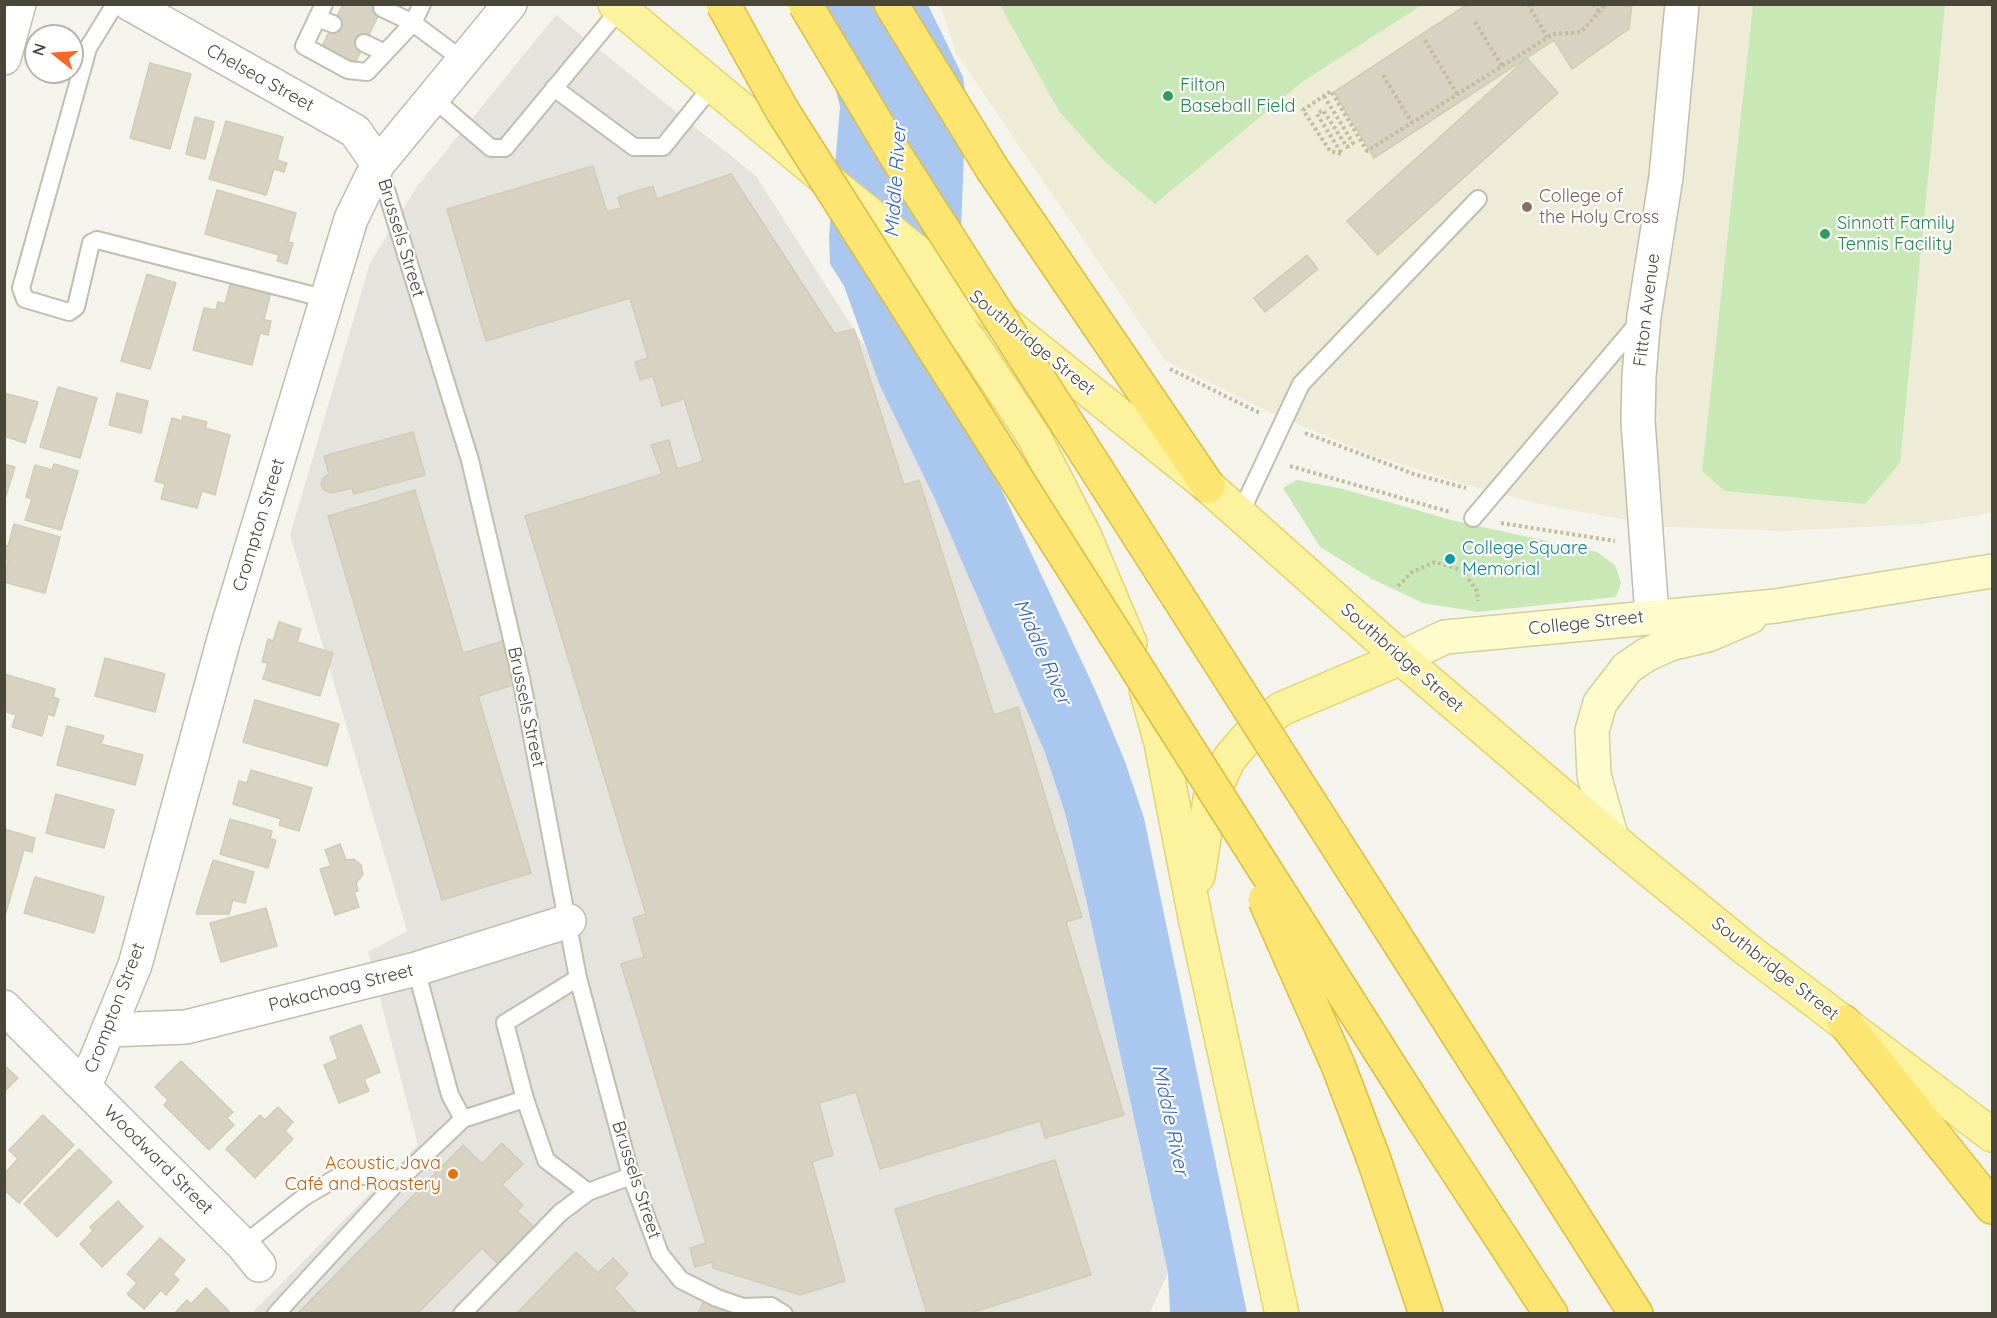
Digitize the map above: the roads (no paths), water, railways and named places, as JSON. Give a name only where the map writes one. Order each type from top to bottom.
[{"type":"highway","points":[[723,4],[782,110],[1551,1314]]},
{"type":"highway","points":[[805,4],[896,156],[1636,1314]]},
{"type":"highway","points":[[891,4],[993,170],[1208,486]]},
{"type":"highway","points":[[1200,766],[1308,996],[1373,1157],[1426,1314]]},
{"type":"highway","points":[[1844,1022],[1992,1207]]},
{"type":"main road","name":"Southbridge Street","points":[[618,7],[818,172],[1208,486],[1401,658],[1612,839],[1745,948],[1992,1135]]},
{"type":"main road","name":"Southbridge Street","points":[[818,172],[905,258],[973,345],[1034,437],[1060,485],[1106,582],[1127,636],[1161,743],[1197,922]]},
{"type":"main road","points":[[1282,1314],[1197,922],[1198,868],[1202,832],[1210,799],[1229,759],[1252,732],[1281,709],[1401,658]]},
{"type":"street","points":[[4,58],[19,4]]},
{"type":"street","name":"Chelsea Street","points":[[130,4],[355,131],[378,164]]},
{"type":"street","name":"Crompton Street","points":[[85,1086],[135,965],[224,639],[351,219],[378,164],[434,99],[510,4]]},
{"type":"street","name":"Fitton Avenue","points":[[1652,616],[1638,421],[1644,316],[1666,177],[1682,4]]},
{"type":"street","name":"College Street","points":[[1401,658],[1445,637],[1776,606],[1992,571]]},
{"type":"street","name":"College Street","points":[[1612,839],[1594,776],[1592,743],[1600,704],[1611,686],[1627,668],[1646,655],[1670,644],[1708,635],[1776,606]]},
{"type":"street","name":"Pakachoag Street","points":[[108,1030],[186,1027],[416,969],[569,921]]},
{"type":"street","name":"Woodward Street","points":[[4,1008],[85,1086],[251,1255]]},
{"type":"lane","points":[[115,4],[88,48],[21,288],[25,299],[69,312],[76,307],[91,243],[98,240],[327,299]]},
{"type":"lane","points":[[325,16],[304,46],[348,70],[367,72],[413,23],[422,4]]},
{"type":"lane","points":[[434,99],[491,148],[505,148],[618,7]]},
{"type":"lane","points":[[382,8],[413,23],[465,61]]},
{"type":"lane","points":[[364,43],[385,53]]},
{"type":"lane","points":[[555,88],[633,147],[663,147],[713,86]]},
{"type":"lane","name":"Brussels Street","points":[[378,164],[470,460],[521,678],[578,978],[631,1176],[660,1254],[681,1280],[717,1298],[743,1307],[771,1306],[784,1314]]},
{"type":"lane","points":[[1240,514],[1301,384],[1478,199]]},
{"type":"lane","points":[[1473,518],[1644,316]]},
{"type":"lane","points":[[416,969],[450,1095],[463,1119]]},
{"type":"lane","points":[[578,978],[505,1023],[525,1100],[546,1160],[588,1192]]},
{"type":"lane","points":[[276,1314],[400,1179],[463,1119],[525,1100]]},
{"type":"lane","points":[[251,1255],[304,1197],[343,1174],[400,1179]]},
{"type":"lane","points":[[462,1314],[561,1213],[588,1192],[631,1176]]},
{"type":"water","name":"Middle River","points":[[816,5],[928,5],[963,77],[966,99],[955,390],[1096,692],[1124,759],[1144,818],[1247,1313],[1170,1313],[1168,1273],[1065,813],[1044,750],[934,497],[880,386],[844,286],[830,264],[829,236],[840,107]]},
{"type":"place","name":"Filton Baseball Field","points":[[1168,96]]},
{"type":"place","name":"College of the Holy Cross","points":[[1527,207]]},
{"type":"place","name":"Sinnott Family Tennis Facility","points":[[1825,234]]},
{"type":"place","name":"College Square Memorial","points":[[1450,559]]},
{"type":"place","name":"Acoustic Java Café and Roastery","points":[[453,1174]]}]
